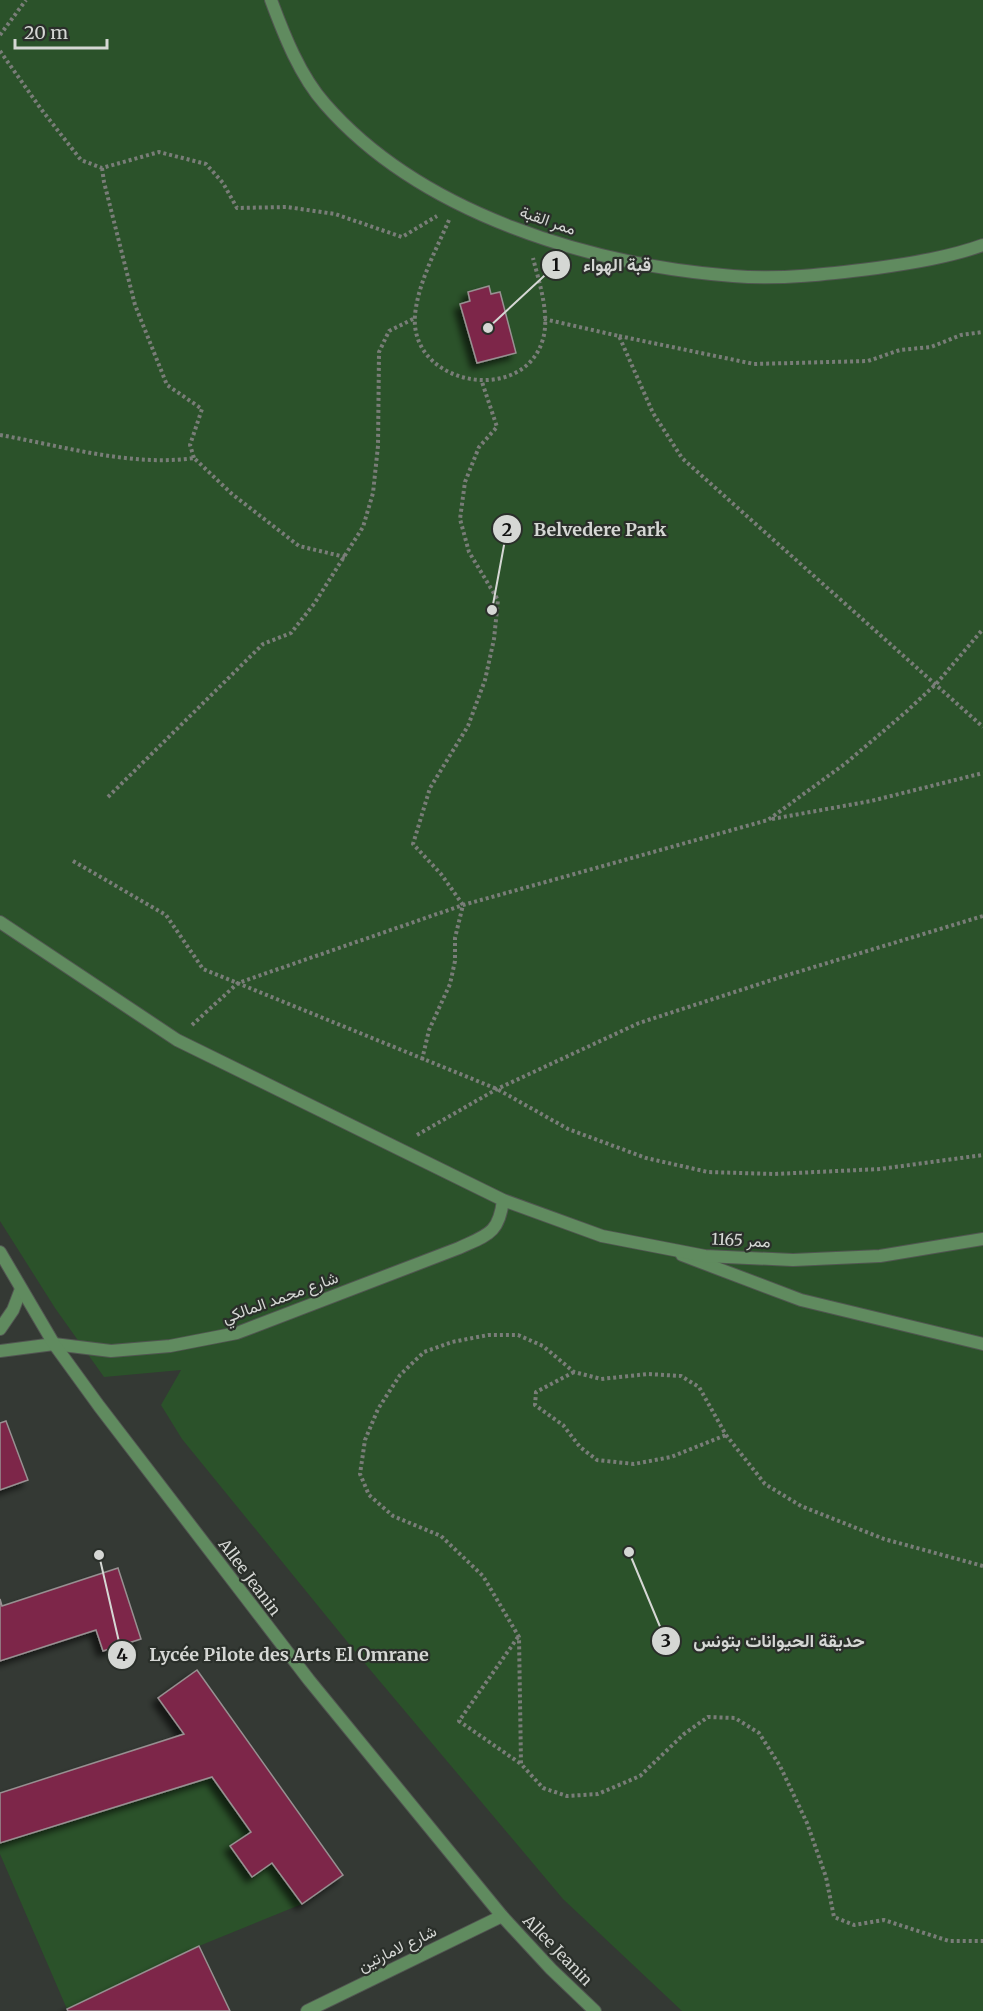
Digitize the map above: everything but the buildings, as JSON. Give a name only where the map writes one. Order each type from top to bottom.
[{"type":"street","name":"ممر القبة","points":[[271,0],[283,32],[322,102],[340,120],[386,160],[455,204],[525,231],[596,254],[666,268],[734,276],[818,276],[902,264],[983,245]]},
{"type":"street","name":"ممر 1165","points":[[0,922],[177,1040],[503,1200],[603,1236],[705,1256],[793,1260],[880,1256],[983,1239]]},
{"type":"street","name":"شارع محمد المالكي","points":[[0,1351],[54,1344],[111,1351],[170,1346],[237,1333],[459,1248],[492,1233],[501,1217],[503,1200]]},
{"type":"street","points":[[661,1247],[801,1300],[983,1344]]},
{"type":"street","name":"Allee Jeanin","points":[[0,1252],[54,1344],[309,1680],[502,1916],[551,1969],[595,2011]]},
{"type":"street","points":[[0,1329],[13,1310],[21,1288]]},
{"type":"street","name":"شارع لامارتين","points":[[307,2011],[502,1916]]},
{"type":"path","points":[[0,35],[26,0]]},
{"type":"path","points":[[0,51],[81,160],[102,168],[159,152],[206,164],[223,183],[237,208],[287,207],[335,214],[402,237],[455,204]]},
{"type":"path","points":[[102,168],[135,305],[167,385],[202,410],[190,446],[195,458],[232,494],[299,546],[345,557]]},
{"type":"path","points":[[455,204],[419,292],[415,318],[420,343],[435,364],[457,378],[482,382],[507,376],[529,362],[543,340],[544,319],[541,290],[525,231]]},
{"type":"path","points":[[108,797],[263,644],[291,633],[345,557],[363,527],[373,493],[378,447],[379,352],[389,331],[415,318]]},
{"type":"path","points":[[544,319],[754,364],[868,361],[900,350],[931,347],[961,335],[983,332]]},
{"type":"path","points":[[619,336],[653,413],[682,458],[937,683],[983,727]]},
{"type":"path","points":[[464,905],[441,874],[412,844],[430,788],[468,726],[485,680],[494,639],[498,600],[469,552],[460,519],[465,482],[479,447],[496,427],[482,382]]},
{"type":"path","points":[[0,435],[118,456],[169,462],[195,458]]},
{"type":"path","points":[[768,820],[846,763],[937,683],[983,628]]},
{"type":"path","points":[[177,1040],[238,983],[464,905],[768,820],[871,801],[983,773]]},
{"type":"path","points":[[73,861],[166,915],[203,969],[497,1089],[568,1129],[646,1158],[708,1172],[774,1174],[880,1169],[983,1155]]},
{"type":"path","points":[[422,1060],[429,1030],[450,984],[455,961],[454,938],[464,905]]},
{"type":"path","points":[[395,1148],[497,1089],[639,1023],[983,916]]},
{"type":"path","points":[[521,1764],[519,1637],[483,1576],[441,1536],[393,1516],[369,1495],[360,1474],[365,1440],[378,1409],[400,1375],[424,1352],[452,1342],[488,1335],[518,1335],[543,1346],[574,1372],[601,1379],[648,1374],[681,1376],[699,1387],[726,1435],[765,1484],[801,1506],[884,1539],[983,1566]]},
{"type":"path","points":[[574,1372],[536,1392],[535,1405],[563,1425],[580,1447],[597,1460],[643,1462],[670,1457],[726,1435]]},
{"type":"path","points":[[519,1637],[459,1721],[521,1764],[543,1788],[567,1797],[598,1794],[640,1776],[684,1734],[708,1717],[735,1718],[759,1733],[780,1766],[807,1823],[826,1877],[834,1917],[854,1925],[884,1920],[949,1941],[983,1941]]},
{"type":"green space","points":[[0,0],[983,0],[983,2011],[682,2011],[563,1899],[367,1666],[182,1439],[161,1405],[181,1370],[104,1377],[55,1308],[0,1221]]},
{"type":"green space","points":[[212,1777],[251,1832],[231,1847],[252,1877],[272,1863],[302,1904],[199,1946],[67,2009],[0,1854],[0,1843]]},
{"type":"place","name":"قبة الهواء","points":[[488,328]]},
{"type":"place","name":"Belvedere Park","points":[[492,610]]},
{"type":"place","name":"حديقة الحيوانات بتونس","points":[[629,1552]]},
{"type":"place","name":"Lycée Pilote des Arts El Omrane","points":[[99,1555]]}]
